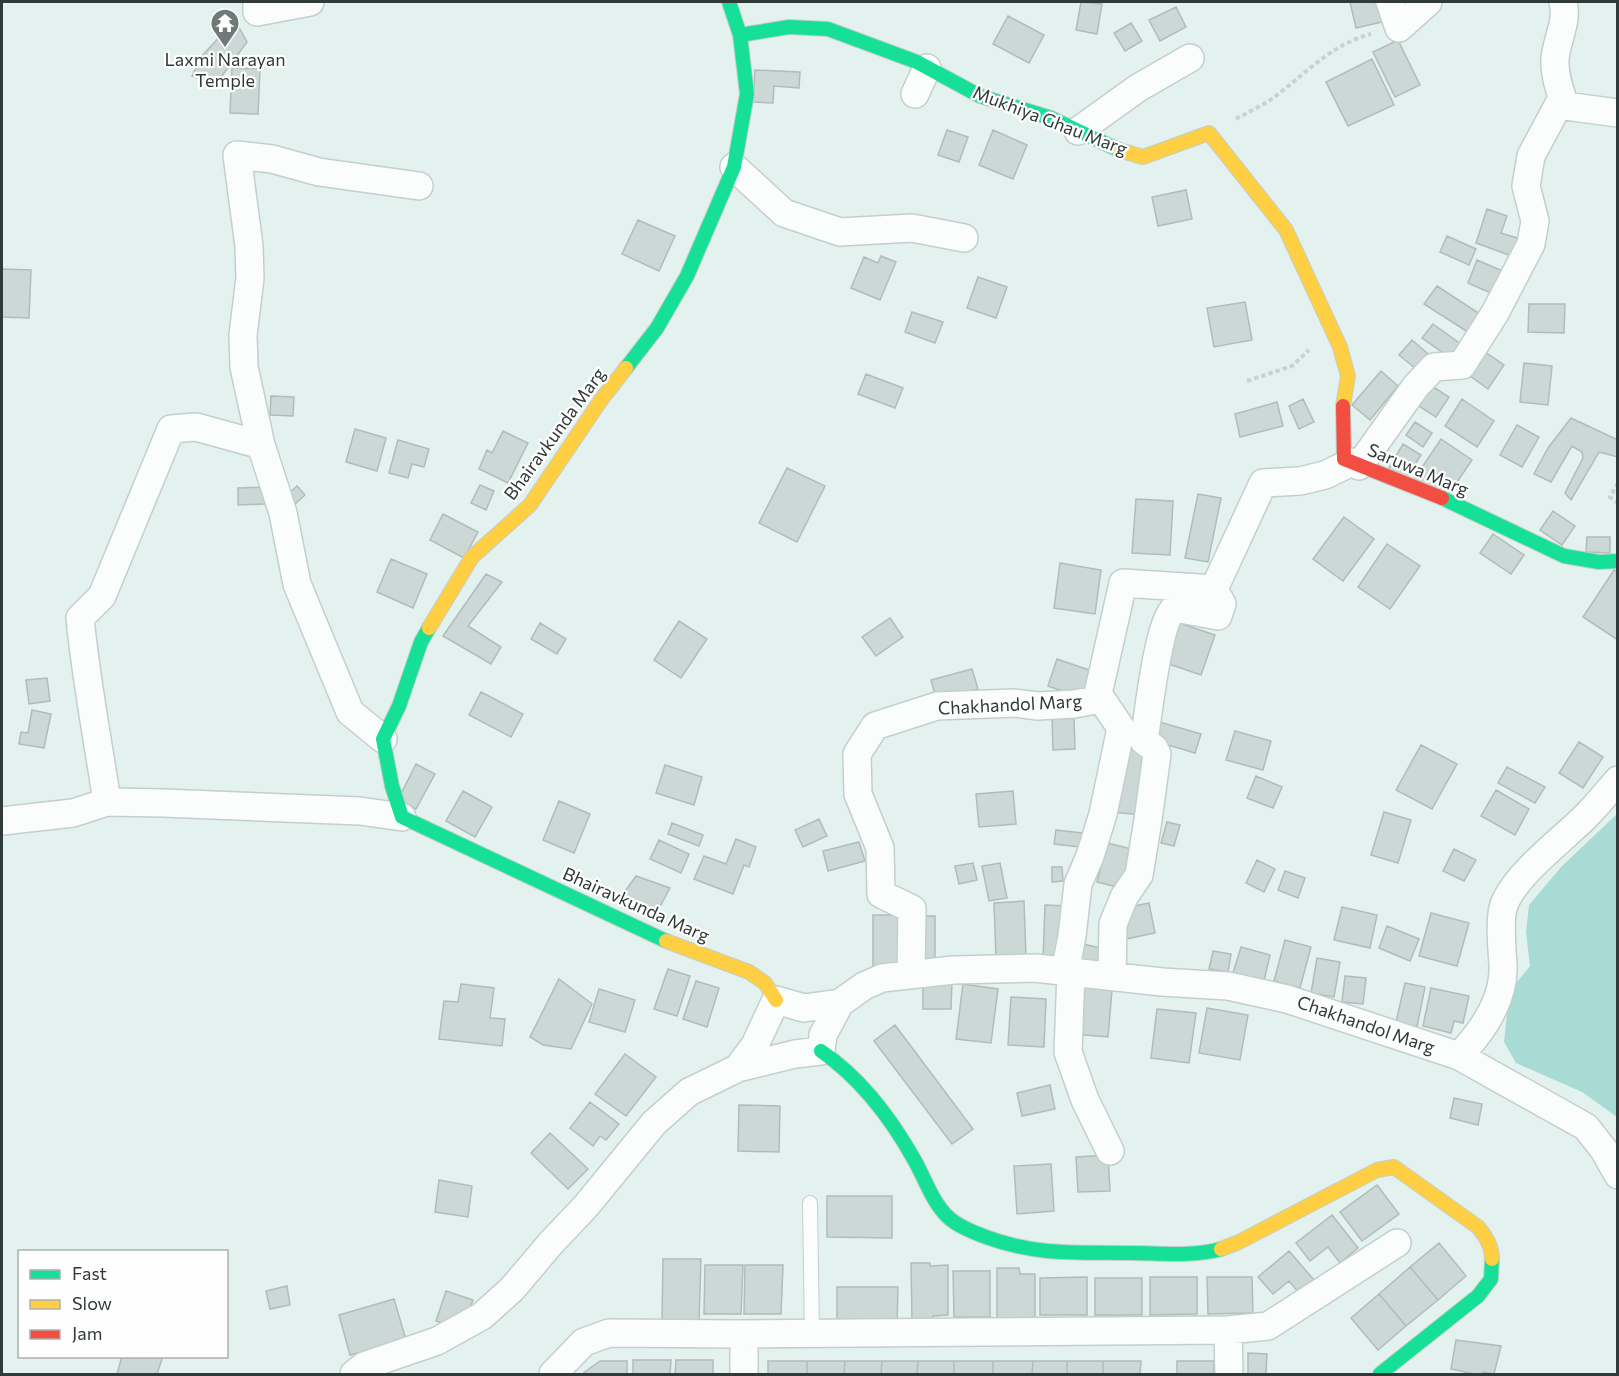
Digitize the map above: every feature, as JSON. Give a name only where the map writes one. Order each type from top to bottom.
[{"type":"street","points":[[257,2],[257,12],[310,2]]},
{"type":"street","name":"Bhairavkunda Marg","points":[[383,739],[399,706],[421,642],[472,557],[530,505],[601,400],[657,328],[687,276],[734,167],[747,94],[740,35],[729,2]]},
{"type":"street","points":[[1390,2],[1399,28],[1428,2]]},
{"type":"street","points":[[1563,2],[1566,11],[1555,59],[1558,87],[1565,106],[1617,113]]},
{"type":"street","name":"Mukhiya Ghau Marg","points":[[740,35],[789,27],[828,29],[927,68],[980,96],[1051,117],[1111,148],[1143,157],[1209,134]]},
{"type":"street","points":[[1078,131],[1138,88],[1190,57]]},
{"type":"street","points":[[915,94],[927,68]]},
{"type":"street","points":[[1214,589],[1263,483],[1300,481],[1356,464],[1416,386],[1434,367],[1462,365],[1495,314],[1531,244],[1535,221],[1526,186],[1531,156],[1562,98]]},
{"type":"street","name":"Saruwa Marg","points":[[1209,134],[1286,230],[1340,347],[1348,376],[1342,414],[1344,459],[1485,518],[1550,551],[1571,559],[1600,563],[1617,561]]},
{"type":"street","points":[[2,821],[73,813],[107,802],[360,811],[402,817],[392,786],[383,739],[350,712],[297,584],[283,513],[261,445],[244,367],[243,335],[250,278],[249,246],[237,155],[272,159],[319,172],[419,186]]},
{"type":"street","points":[[734,167],[784,213],[840,232],[912,228],[964,238]]},
{"type":"street","points":[[107,802],[85,666],[80,618],[102,596],[171,429],[196,428],[261,445]]},
{"type":"street","points":[[1110,1151],[1084,1100],[1068,1052],[1068,972],[1078,884],[1090,856],[1103,814],[1120,728],[1098,694],[1123,583],[1214,589]]},
{"type":"street","points":[[1112,976],[1113,924],[1124,897],[1139,875],[1148,820],[1157,754],[1154,748],[1144,741],[1162,632],[1169,612],[1175,608],[1218,616],[1222,604],[1214,589]]},
{"type":"street","name":"Chakhandol Marg","points":[[911,974],[912,909],[881,894],[880,848],[858,794],[857,754],[875,726],[937,706],[1014,703],[1038,706],[1074,704],[1101,699]]},
{"type":"street","points":[[1459,1056],[1488,1020],[1497,998],[1503,968],[1501,945],[1503,906],[1518,881],[1589,813],[1617,780]]},
{"type":"street","name":"Bhairavkunda Marg","points":[[402,817],[659,939],[749,972],[765,983],[776,1000]]},
{"type":"street","name":"Chakhandol Marg","points":[[840,1003],[864,986],[882,978],[953,970],[1035,968],[1228,986],[1287,999],[1459,1056],[1586,1127],[1604,1150],[1617,1175]]},
{"type":"street","points":[[738,1068],[755,1045],[776,1000],[804,1008],[840,1003]]},
{"type":"street","points":[[821,1051],[823,1035],[840,1003]]},
{"type":"street","points":[[354,1374],[364,1366],[437,1341],[482,1316],[512,1289],[586,1206],[654,1123],[689,1092],[738,1068],[795,1054],[821,1051],[835,1059],[861,1084],[884,1113],[913,1158],[934,1197],[948,1216],[967,1230],[997,1241],[1043,1251],[1188,1253],[1217,1250],[1239,1242],[1377,1170],[1395,1167],[1478,1227],[1487,1238],[1492,1252],[1493,1265],[1491,1279],[1478,1296],[1380,1374]]},
{"type":"street","points":[[553,1374],[584,1342],[609,1333],[812,1335],[1228,1330],[1268,1326],[1397,1243]]},
{"type":"street","points":[[1228,1330],[1229,1374]]},
{"type":"street","points":[[744,1334],[744,1374]]},
{"type":"lane","points":[[810,1203],[812,1335]]},
{"type":"path","points":[[1209,134],[1271,100],[1320,61],[1357,38],[1399,28]]},
{"type":"path","points":[[1248,381],[1292,366],[1310,349],[1340,347]]},
{"type":"path","points":[[1617,483],[1610,497],[1617,503]]},
{"type":"shaded area","points":[[1617,814],[1617,1117],[1582,1092],[1516,1063],[1504,1042],[1508,1005],[1517,982],[1530,966],[1526,932],[1529,905],[1562,866]]},
{"type":"building","points":[[1081,2],[1102,4],[1097,34],[1076,30]]},
{"type":"building","points":[[1350,2],[1378,2],[1382,22],[1356,28]]},
{"type":"building","points":[[1176,7],[1186,27],[1160,41],[1149,20]]},
{"type":"building","points":[[1008,16],[1044,35],[1029,63],[993,44]]},
{"type":"building","name":"Laxmi Narayan Temple","points":[[235,20],[247,42],[216,84],[192,76],[202,56]]},
{"type":"building","points":[[1131,23],[1142,41],[1125,51],[1114,33]]},
{"type":"building","points":[[1398,40],[1420,85],[1395,97],[1373,52]]},
{"type":"building","points":[[1372,59],[1394,105],[1348,126],[1326,82]]},
{"type":"building","points":[[232,68],[260,69],[258,114],[230,113]]},
{"type":"building","points":[[755,70],[800,72],[799,88],[774,86],[773,103],[753,102]]},
{"type":"building","points":[[947,130],[968,137],[959,162],[938,155]]},
{"type":"building","points":[[993,130],[1027,145],[1013,179],[979,165]]},
{"type":"building","points":[[1186,190],[1192,219],[1158,226],[1152,197]]},
{"type":"building","points":[[1487,209],[1507,216],[1501,233],[1524,240],[1517,258],[1476,243]]},
{"type":"building","points":[[638,220],[675,236],[659,271],[622,254]]},
{"type":"building","points":[[1447,236],[1476,249],[1469,265],[1440,252]]},
{"type":"building","points":[[881,256],[896,262],[880,300],[851,288],[864,257],[878,263]]},
{"type":"building","points":[[1477,260],[1507,273],[1498,296],[1468,283]]},
{"type":"building","points":[[2,269],[31,270],[29,318],[2,317]]},
{"type":"building","points":[[978,277],[1007,287],[996,318],[967,308]]},
{"type":"building","points":[[1437,286],[1489,320],[1477,338],[1424,304]]},
{"type":"building","points":[[1245,302],[1252,340],[1214,347],[1207,308]]},
{"type":"building","points":[[1529,304],[1565,304],[1564,333],[1528,332]]},
{"type":"building","points":[[912,312],[943,322],[935,343],[905,332]]},
{"type":"building","points":[[1433,324],[1469,350],[1459,364],[1422,338]]},
{"type":"building","points":[[1412,340],[1433,358],[1421,373],[1399,355]]},
{"type":"building","points":[[1478,347],[1504,365],[1488,389],[1462,370]]},
{"type":"building","points":[[1524,363],[1552,366],[1548,405],[1520,402]]},
{"type":"building","points":[[1381,371],[1398,386],[1370,420],[1352,405]]},
{"type":"building","points":[[866,374],[903,388],[895,408],[858,394]]},
{"type":"building","points":[[1427,383],[1449,397],[1436,417],[1414,403]]},
{"type":"building","points":[[271,396],[294,397],[293,416],[270,415]]},
{"type":"building","points":[[1303,399],[1314,422],[1299,429],[1289,406]]},
{"type":"building","points":[[1462,399],[1494,421],[1477,447],[1445,426]]},
{"type":"building","points":[[1277,402],[1283,426],[1240,437],[1235,414]]},
{"type":"building","points":[[1571,418],[1618,440],[1618,457],[1599,452],[1571,500],[1565,493],[1583,458],[1582,452],[1572,446],[1551,482],[1534,474],[1548,448]]},
{"type":"building","points":[[1415,422],[1432,433],[1423,447],[1406,435]]},
{"type":"building","points":[[1517,425],[1539,437],[1522,467],[1500,455]]},
{"type":"building","points":[[355,429],[386,438],[377,471],[346,462]]},
{"type":"building","points":[[503,431],[528,443],[508,483],[479,469],[487,450],[492,453]]},
{"type":"building","points":[[1441,439],[1472,460],[1445,500],[1414,479]]},
{"type":"building","points":[[398,440],[429,449],[424,467],[412,464],[408,478],[389,473]]},
{"type":"building","points":[[1403,444],[1421,455],[1404,481],[1387,471]]},
{"type":"building","points":[[787,468],[825,486],[797,542],[759,523]]},
{"type":"building","points":[[480,485],[494,491],[486,510],[471,503]]},
{"type":"building","points":[[297,486],[305,495],[294,505],[285,497]]},
{"type":"building","points":[[264,487],[265,504],[238,505],[238,488]]},
{"type":"building","points":[[1198,494],[1221,498],[1208,562],[1185,558]]},
{"type":"building","points":[[1136,499],[1173,501],[1170,555],[1132,553]]},
{"type":"building","points":[[1553,511],[1575,526],[1562,545],[1540,530]]},
{"type":"building","points":[[443,514],[478,532],[464,558],[430,540]]},
{"type":"building","points":[[1344,517],[1374,539],[1343,581],[1313,559]]},
{"type":"building","points":[[1493,534],[1524,555],[1511,574],[1480,553]]},
{"type":"building","points":[[1587,537],[1610,537],[1610,553],[1586,552]]},
{"type":"building","points":[[1387,544],[1420,566],[1390,609],[1358,587]]},
{"type":"building","points":[[391,559],[427,574],[413,608],[377,592]]},
{"type":"building","points":[[1060,563],[1101,570],[1095,614],[1054,608]]},
{"type":"building","points":[[1614,570],[1618,572],[1618,640],[1583,617]]},
{"type":"building","points":[[486,574],[502,582],[468,626],[501,647],[491,664],[443,636]]},
{"type":"building","points":[[890,618],[903,637],[876,656],[862,637]]},
{"type":"building","points":[[679,621],[707,639],[681,678],[654,660]]},
{"type":"building","points":[[1173,621],[1215,635],[1201,675],[1160,661]]},
{"type":"building","points":[[540,623],[566,639],[557,654],[531,639]]},
{"type":"building","points":[[1057,659],[1092,671],[1082,698],[1048,686]]},
{"type":"building","points":[[972,669],[978,689],[936,699],[931,680]]},
{"type":"building","points":[[47,678],[50,701],[29,704],[26,680]]},
{"type":"building","points":[[481,692],[523,714],[511,737],[469,715]]},
{"type":"building","points":[[32,710],[51,714],[44,748],[19,744],[21,732],[28,733]]},
{"type":"building","points":[[1074,716],[1075,749],[1053,750],[1052,717]]},
{"type":"building","points":[[1156,721],[1201,734],[1195,753],[1151,740]]},
{"type":"building","points":[[1235,731],[1271,741],[1263,770],[1226,760]]},
{"type":"building","points":[[1579,742],[1603,757],[1583,788],[1559,773]]},
{"type":"building","points":[[1421,745],[1457,764],[1432,809],[1396,790]]},
{"type":"building","points":[[1120,746],[1152,750],[1143,815],[1111,812]]},
{"type":"building","points":[[416,764],[435,774],[416,809],[398,800]]},
{"type":"building","points":[[665,765],[702,777],[694,805],[656,793]]},
{"type":"building","points":[[1507,767],[1545,787],[1535,803],[1498,783]]},
{"type":"building","points":[[1256,776],[1282,787],[1273,808],[1247,798]]},
{"type":"building","points":[[1496,790],[1529,809],[1515,835],[1481,816]]},
{"type":"building","points":[[463,791],[492,807],[475,837],[446,821]]},
{"type":"building","points":[[1013,791],[1016,824],[979,827],[976,794]]},
{"type":"building","points":[[559,801],[590,814],[574,853],[543,840]]},
{"type":"building","points":[[1384,812],[1411,820],[1398,863],[1371,855]]},
{"type":"building","points":[[819,819],[827,836],[803,847],[795,830]]},
{"type":"building","points":[[1167,822],[1180,825],[1174,846],[1161,843]]},
{"type":"building","points":[[672,823],[703,835],[699,846],[668,834]]},
{"type":"building","points":[[1056,830],[1091,834],[1089,848],[1054,844]]},
{"type":"building","points":[[736,839],[756,847],[749,867],[744,865],[733,894],[694,879],[704,856],[726,864]]},
{"type":"building","points":[[659,840],[689,854],[681,873],[650,859]]},
{"type":"building","points":[[859,842],[865,861],[828,871],[823,851]]},
{"type":"building","points":[[1107,843],[1132,849],[1121,888],[1097,882]]},
{"type":"building","points":[[1454,849],[1476,860],[1464,881],[1443,871]]},
{"type":"building","points":[[1257,860],[1275,869],[1264,892],[1246,883]]},
{"type":"building","points":[[973,863],[977,880],[959,884],[955,866]]},
{"type":"building","points":[[1000,863],[1007,898],[989,901],[982,866]]},
{"type":"building","points":[[1052,867],[1062,867],[1063,881],[1052,882]]},
{"type":"building","points":[[1285,871],[1305,878],[1298,898],[1278,890]]},
{"type":"building","points":[[636,876],[670,888],[656,914],[621,897]]},
{"type":"building","points":[[1024,901],[1026,957],[996,958],[994,903]]},
{"type":"building","points":[[1149,903],[1155,933],[1126,939],[1120,909]]},
{"type":"building","points":[[1045,905],[1066,906],[1063,961],[1043,960]]},
{"type":"building","points":[[1342,907],[1377,915],[1370,948],[1334,940]]},
{"type":"building","points":[[1431,913],[1469,923],[1457,966],[1419,956]]},
{"type":"building","points":[[873,915],[904,915],[905,967],[873,967]]},
{"type":"building","points":[[916,916],[935,916],[935,962],[917,961]]},
{"type":"building","points":[[1387,926],[1419,939],[1410,961],[1379,948]]},
{"type":"building","points":[[1285,940],[1311,947],[1300,988],[1274,981]]},
{"type":"building","points":[[1083,944],[1105,949],[1099,974],[1078,969]]},
{"type":"building","points":[[1241,947],[1270,955],[1264,981],[1233,973]]},
{"type":"building","points":[[1213,951],[1231,954],[1228,972],[1209,969]]},
{"type":"building","points":[[1317,958],[1340,962],[1334,997],[1311,993]]},
{"type":"building","points":[[668,969],[690,976],[677,1016],[654,1009]]},
{"type":"building","points":[[1345,976],[1366,978],[1363,1004],[1342,1002]]},
{"type":"building","points":[[559,979],[592,1004],[571,1049],[543,1045],[530,1037]]},
{"type":"building","points":[[696,981],[719,988],[707,1027],[683,1019]]},
{"type":"building","points":[[923,982],[952,982],[951,1009],[923,1009]]},
{"type":"building","points":[[1405,983],[1425,987],[1417,1027],[1396,1022]]},
{"type":"building","points":[[461,984],[494,988],[490,1018],[505,1019],[502,1046],[439,1039],[444,1001],[458,1002]]},
{"type":"building","points":[[963,984],[998,989],[991,1043],[956,1039]]},
{"type":"building","points":[[1077,987],[1112,990],[1108,1037],[1073,1034]]},
{"type":"building","points":[[1431,988],[1469,996],[1463,1023],[1454,1021],[1451,1033],[1423,1026]]},
{"type":"building","points":[[599,989],[635,1000],[625,1032],[589,1022]]},
{"type":"building","points":[[1011,997],[1046,999],[1044,1047],[1008,1045]]},
{"type":"building","points":[[1207,1008],[1248,1015],[1240,1060],[1199,1053]]},
{"type":"building","points":[[1157,1009],[1196,1013],[1189,1063],[1151,1058]]},
{"type":"building","points":[[895,1025],[973,1129],[952,1144],[874,1041]]},
{"type":"building","points":[[625,1054],[656,1077],[626,1116],[595,1094]]},
{"type":"building","points":[[1050,1085],[1055,1109],[1022,1116],[1017,1093]]},
{"type":"building","points":[[1454,1098],[1482,1104],[1478,1125],[1450,1118]]},
{"type":"building","points":[[590,1102],[619,1124],[606,1140],[600,1136],[593,1146],[570,1128]]},
{"type":"building","points":[[739,1105],[780,1106],[779,1152],[738,1151]]},
{"type":"building","points":[[550,1133],[588,1169],[568,1189],[531,1153]]},
{"type":"building","points":[[1108,1155],[1110,1191],[1078,1192],[1076,1157]]},
{"type":"building","points":[[1051,1164],[1054,1211],[1017,1214],[1014,1166]]},
{"type":"building","points":[[439,1180],[472,1186],[468,1217],[435,1212]]},
{"type":"building","points":[[1377,1185],[1399,1214],[1362,1241],[1340,1212]]},
{"type":"building","points":[[827,1196],[892,1196],[892,1238],[827,1237]]},
{"type":"building","points":[[1332,1215],[1358,1248],[1340,1263],[1328,1247],[1310,1261],[1296,1243]]},
{"type":"building","points":[[1439,1243],[1466,1276],[1438,1300],[1410,1267]]},
{"type":"building","points":[[1289,1251],[1314,1280],[1299,1293],[1289,1281],[1273,1294],[1258,1277]]},
{"type":"building","points":[[663,1259],[701,1259],[699,1321],[662,1320]]},
{"type":"building","points":[[911,1263],[930,1263],[930,1266],[948,1265],[948,1315],[933,1316],[933,1322],[912,1322]]},
{"type":"building","points":[[705,1265],[743,1265],[741,1314],[704,1314]]},
{"type":"building","points":[[745,1265],[783,1265],[781,1314],[744,1314]]},
{"type":"building","points":[[1410,1267],[1438,1300],[1406,1326],[1379,1294]]},
{"type":"building","points":[[997,1268],[1019,1268],[1020,1274],[1035,1274],[1035,1319],[997,1319]]},
{"type":"building","points":[[953,1271],[990,1271],[990,1317],[954,1317]]},
{"type":"building","points":[[1087,1277],[1087,1315],[1040,1315],[1040,1278]]},
{"type":"building","points":[[1150,1277],[1197,1277],[1197,1314],[1150,1315]]},
{"type":"building","points":[[1207,1277],[1252,1277],[1253,1313],[1208,1314]]},
{"type":"building","points":[[1095,1278],[1142,1278],[1142,1315],[1095,1315]]},
{"type":"building","points":[[287,1286],[290,1305],[270,1309],[266,1291]]},
{"type":"building","points":[[837,1287],[898,1287],[897,1324],[837,1324]]},
{"type":"building","points":[[446,1291],[473,1300],[466,1318],[455,1327],[436,1321]]},
{"type":"building","points":[[1379,1294],[1406,1326],[1378,1350],[1351,1318]]},
{"type":"building","points":[[394,1299],[406,1340],[350,1355],[339,1315]]},
{"type":"building","points":[[1456,1340],[1501,1346],[1494,1374],[1483,1372],[1474,1374],[1451,1369]]},
{"type":"building","points":[[1248,1353],[1267,1354],[1266,1374],[1248,1374]]},
{"type":"building","points":[[121,1358],[162,1358],[157,1374],[117,1374]]},
{"type":"building","points":[[633,1360],[671,1360],[670,1374],[633,1374]]},
{"type":"building","points":[[676,1360],[713,1360],[713,1374],[675,1374]]},
{"type":"building","points":[[600,1361],[627,1361],[627,1374],[582,1374]]},
{"type":"building","points":[[768,1361],[807,1361],[807,1374],[768,1374]]},
{"type":"building","points":[[807,1361],[845,1361],[844,1374],[807,1374]]},
{"type":"building","points":[[845,1361],[882,1361],[881,1374],[844,1374]]},
{"type":"building","points":[[882,1361],[918,1361],[917,1374],[881,1374]]},
{"type":"building","points":[[918,1361],[954,1361],[954,1374],[917,1374]]},
{"type":"building","points":[[954,1361],[993,1361],[993,1374],[954,1374]]},
{"type":"building","points":[[993,1361],[1033,1361],[1032,1374],[993,1374]]},
{"type":"building","points":[[1033,1361],[1067,1361],[1067,1374],[1032,1374]]},
{"type":"building","points":[[1067,1361],[1103,1361],[1103,1374],[1067,1374]]},
{"type":"building","points":[[1103,1361],[1141,1361],[1140,1374],[1103,1374]]},
{"type":"building","points":[[1177,1361],[1214,1361],[1214,1374],[1177,1374]]},
{"type":"traffic: fast","points":[[626,368],[657,328],[687,276],[734,167],[747,94],[740,35],[729,2]]},
{"type":"traffic: fast","points":[[740,35],[789,27],[828,29],[917,62],[980,96],[1051,118],[1119,150]]},
{"type":"traffic: fast","points":[[1442,498],[1564,556],[1599,562],[1618,561]]},
{"type":"traffic: fast","points":[[429,628],[421,642],[399,706],[383,739],[392,786],[402,817],[666,941]]},
{"type":"traffic: fast","points":[[821,1051],[850,1074],[874,1100],[906,1145],[937,1204],[951,1220],[965,1228],[1005,1243],[1058,1252],[1176,1254],[1221,1249]]},
{"type":"traffic: fast","points":[[1380,1374],[1478,1296],[1491,1279],[1492,1259]]},
{"type":"traffic: slow","points":[[1119,150],[1143,157],[1209,133],[1286,230],[1340,347],[1348,376],[1343,406]]},
{"type":"traffic: slow","points":[[429,628],[472,557],[530,505],[601,400],[626,368]]},
{"type":"traffic: slow","points":[[666,941],[749,972],[765,983],[776,1000]]},
{"type":"traffic: slow","points":[[1221,1249],[1239,1242],[1377,1170],[1394,1167],[1478,1227],[1488,1242],[1492,1259]]},
{"type":"traffic: jam","points":[[1343,406],[1344,459],[1442,498]]},
{"type":"place","name":"Laxmi Narayan Temple","points":[[225,48]]}]
